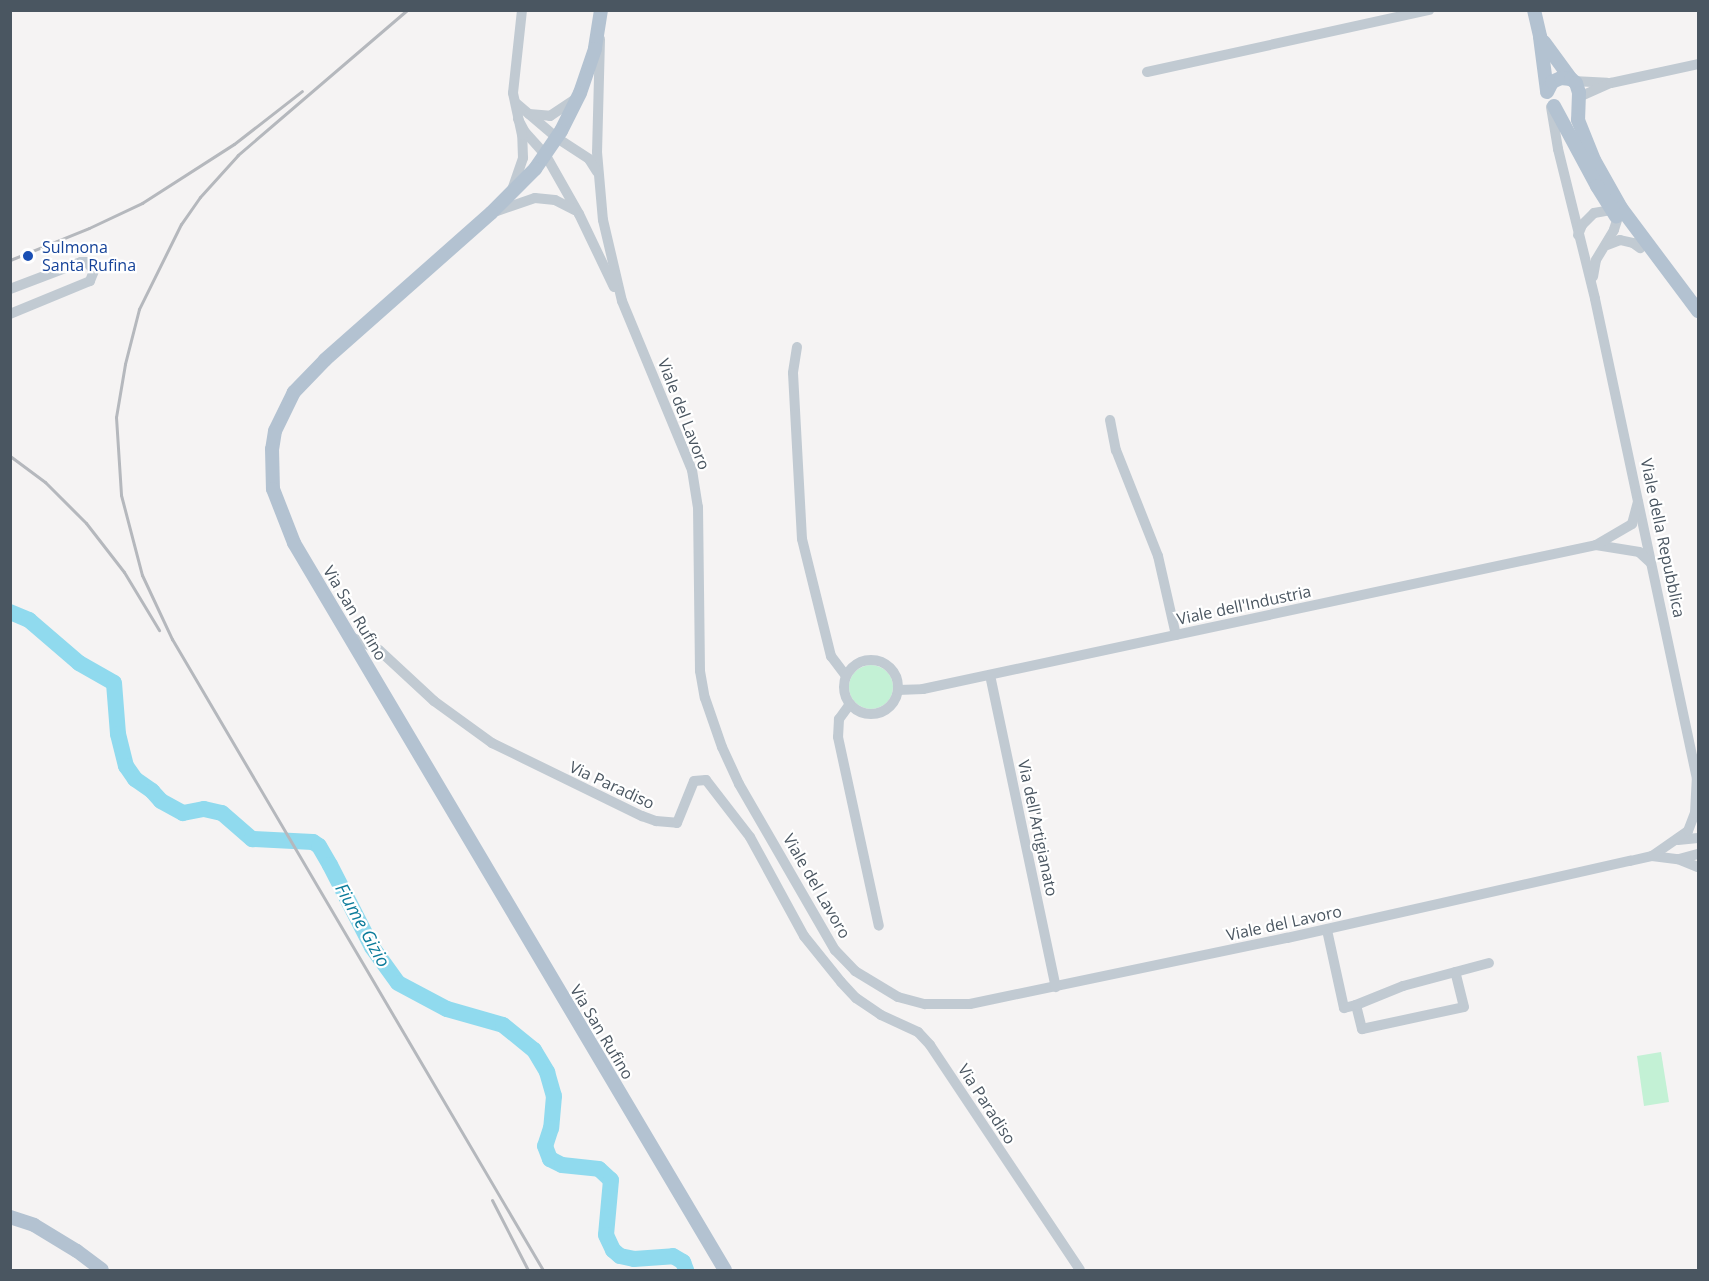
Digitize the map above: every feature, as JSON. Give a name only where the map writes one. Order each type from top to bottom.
[{"type":"main road","name":"Via San Rufino","points":[[601,10],[599,31],[580,93],[545,154],[509,196],[491,213],[307,377],[284,410],[275,431],[271,470],[277,505],[294,543],[724,1270]]},
{"type":"main road","name":"Viale della Repubblica","points":[[1534,10],[1551,100]]},
{"type":"main road","name":"Viale della Repubblica","points":[[1540,37],[1553,59],[1572,80]]},
{"type":"main road","points":[[1698,311],[1617,212],[1581,130],[1578,86],[1572,80],[1556,79],[1551,100],[1617,212],[1640,248],[1698,316]]},
{"type":"main road","points":[[1551,100],[1567,109],[1578,98]]},
{"type":"main road","points":[[10,1217],[34,1225],[78,1251],[102,1270]]},
{"type":"street","points":[[509,196],[523,158],[520,115],[514,101],[513,81],[522,10]]},
{"type":"street","points":[[1147,72],[1429,10]]},
{"type":"street","name":"Viale del Lavoro","points":[[599,31],[601,55],[597,110],[598,177],[606,237],[622,301]]},
{"type":"street","points":[[1578,98],[1611,83],[1698,64]]},
{"type":"street","points":[[1572,80],[1611,83]]},
{"type":"street","points":[[520,115],[550,116],[566,107],[580,93]]},
{"type":"street","name":"Viale della Repubblica","points":[[1551,100],[1578,235],[1595,299],[1698,782]]},
{"type":"street","name":"Viale del Lavoro","points":[[520,115],[589,159],[598,177]]},
{"type":"street","name":"Viale del Lavoro","points":[[520,115],[525,132],[545,154],[579,214],[622,301],[692,470],[699,523],[700,671],[712,723],[739,784],[835,950],[855,971],[898,997],[925,1004],[948,1006],[1056,987],[1327,930],[1652,856]]},
{"type":"street","points":[[491,213],[514,203],[535,198],[565,203],[579,214]]},
{"type":"street","points":[[1578,235],[1582,225],[1594,213],[1617,212]]},
{"type":"street","name":"Viale della Repubblica","points":[[1595,299],[1594,267],[1617,212]]},
{"type":"street","points":[[1602,249],[1620,240],[1640,248]]},
{"type":"street","points":[[10,290],[81,262],[87,262],[94,271],[90,281],[10,314]]},
{"type":"street","points":[[797,347],[793,373],[802,539],[831,656],[846,676]]},
{"type":"street","points":[[1110,420],[1116,450],[1158,556],[1176,635]]},
{"type":"street","points":[[1623,531],[1632,524],[1638,502]]},
{"type":"street","points":[[1623,531],[1645,536]]},
{"type":"street","name":"Viale dell'Industria","points":[[898,690],[923,689],[1596,545],[1623,531]]},
{"type":"street","points":[[1620,548],[1635,544],[1645,536]]},
{"type":"street","name":"Viale dell'Industria","points":[[1596,545],[1639,552],[1651,563]]},
{"type":"street","name":"Via Paradiso","points":[[349,636],[379,650],[434,701],[492,743],[642,816],[656,821],[677,823],[694,781],[706,780],[750,837],[804,936],[841,982],[856,998],[881,1016],[918,1032],[930,1045],[1080,1270]]},
{"type":"street","points":[[878,660],[894,671],[898,690],[890,707],[879,713],[860,712],[849,704],[844,693],[846,676],[859,662],[878,660]]},
{"type":"street","name":"Via dell'Artigianato","points":[[990,675],[1056,987]]},
{"type":"street","points":[[849,704],[839,719],[838,737],[879,926]]},
{"type":"street","points":[[1652,856],[1688,831],[1695,813],[1698,782]]},
{"type":"street","points":[[1678,840],[1698,838]]},
{"type":"street","points":[[1678,859],[1698,854]]},
{"type":"street","points":[[1652,856],[1678,859],[1698,867]]},
{"type":"street","points":[[1327,930],[1344,1008],[1403,986],[1489,963]]},
{"type":"street","points":[[841,982],[855,971]]},
{"type":"street","points":[[1356,1005],[1362,1029],[1464,1007],[1455,972]]},
{"type":"green space","points":[[871,665],[887,671],[893,687],[887,703],[871,709],[855,703],[849,687],[855,671]]},
{"type":"green space","points":[[1661,1052],[1669,1102],[1644,1106],[1637,1056]]},
{"type":"waterway","name":"Fiume Gizio","points":[[10,612],[29,620],[79,663],[114,683],[118,734],[126,766],[135,779],[152,791],[161,801],[183,813],[204,809],[222,813],[252,839],[313,842],[319,846],[372,947],[398,983],[447,1009],[503,1025],[534,1050],[547,1072],[554,1096],[551,1128],[545,1146],[550,1159],[562,1165],[599,1169],[611,1180],[606,1235],[613,1250],[620,1256],[634,1259],[673,1256],[683,1262],[686,1270]]},
{"type":"railway","points":[[407,10],[238,155],[200,197],[181,224],[139,309],[125,364],[116,417],[121,495],[142,575],[172,639],[543,1270]]},
{"type":"railway","points":[[10,260],[89,228],[142,203],[234,144],[302,91]]},
{"type":"railway","points":[[10,456],[45,482],[86,523],[124,572],[159,630]]},
{"type":"railway","points":[[492,1200],[528,1270]]},
{"type":"place","name":"Sulmona Santa Rufina","points":[[28,256]]}]
